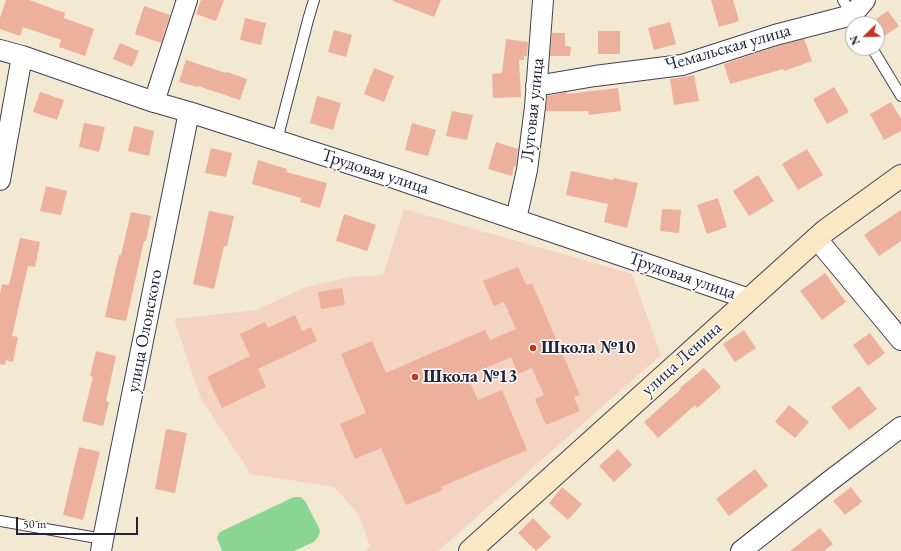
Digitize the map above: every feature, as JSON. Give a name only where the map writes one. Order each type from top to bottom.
[{"type":"street","points":[[154,102],[187,0]]},
{"type":"street","name":"Луговая улица","points":[[516,219],[527,170],[543,0]]},
{"type":"street","name":"Чемальская улица","points":[[536,86],[596,76],[682,65],[775,35],[851,13],[865,0]]},
{"type":"street","name":"Трудовая улица","points":[[0,50],[22,56],[154,102],[394,178],[749,299]]},
{"type":"street","points":[[0,180],[22,56]]},
{"type":"street","name":"улица Олонского","points":[[102,545],[189,112]]},
{"type":"street","name":"улица Ленина","points":[[470,551],[816,238],[901,176]]},
{"type":"street","points":[[816,238],[901,340]]},
{"type":"street","points":[[741,551],[901,426]]},
{"type":"lane","points":[[277,140],[314,0]]},
{"type":"lane","points":[[877,56],[901,96]]},
{"type":"lane","points":[[0,521],[102,545]]},
{"type":"shaded area","name":"Школа №13","points":[[404,209],[632,274],[661,355],[438,551],[366,551],[370,546],[359,515],[334,487],[251,474],[201,399],[174,319],[257,310],[303,288],[349,277],[383,275]]},
{"type":"green space","points":[[294,497],[301,497],[305,501],[318,526],[320,531],[314,542],[294,551],[222,551],[217,538],[219,533]]},
{"type":"building","points":[[6,0],[29,0],[65,13],[64,18],[94,29],[85,56],[59,47],[61,40],[23,27],[20,36],[0,29],[0,18]]},
{"type":"building","points":[[201,0],[224,0],[216,21],[196,14]]},
{"type":"building","points":[[393,0],[441,0],[434,17]]},
{"type":"building","points":[[711,0],[733,0],[739,21],[719,27]]},
{"type":"building","points":[[144,6],[170,15],[161,43],[135,34]]},
{"type":"building","points":[[888,11],[899,26],[885,36],[885,16],[880,16]]},
{"type":"building","points":[[245,18],[266,23],[261,45],[240,40]]},
{"type":"building","points":[[670,22],[676,44],[654,50],[648,28]]},
{"type":"building","points":[[334,30],[352,35],[346,57],[328,52]]},
{"type":"building","points":[[598,31],[620,31],[620,54],[598,54]]},
{"type":"building","points":[[552,33],[565,33],[565,46],[571,47],[570,56],[550,56]]},
{"type":"building","points":[[506,39],[528,42],[527,56],[524,56],[524,60],[519,60],[521,97],[493,98],[492,74],[502,73]]},
{"type":"building","points":[[804,39],[812,61],[784,71],[783,69],[730,84],[724,64]]},
{"type":"building","points":[[120,43],[139,51],[132,67],[113,59]]},
{"type":"building","points":[[186,60],[247,79],[240,100],[198,86],[179,82]]},
{"type":"building","points":[[374,68],[394,76],[384,102],[364,94]]},
{"type":"building","points":[[694,75],[699,101],[674,105],[670,79]]},
{"type":"building","points":[[834,87],[849,112],[827,124],[813,99]]},
{"type":"building","points":[[618,88],[621,111],[589,115],[588,111],[546,111],[547,96],[567,92],[567,94]]},
{"type":"building","points":[[40,92],[64,100],[57,120],[33,112]]},
{"type":"building","points":[[317,96],[341,103],[333,130],[310,123]]},
{"type":"building","points":[[891,102],[901,119],[901,131],[884,140],[870,114]]},
{"type":"building","points":[[452,111],[473,115],[467,140],[446,136]]},
{"type":"building","points":[[84,123],[105,127],[99,152],[79,147]]},
{"type":"building","points":[[412,123],[436,130],[428,156],[405,150]]},
{"type":"building","points":[[134,126],[154,131],[149,156],[128,151]]},
{"type":"building","points":[[496,142],[518,149],[516,167],[514,166],[512,176],[488,169]]},
{"type":"building","points":[[211,148],[232,153],[226,177],[205,173]]},
{"type":"building","points":[[807,149],[823,175],[798,190],[782,164]]},
{"type":"building","points":[[258,160],[287,169],[286,172],[327,183],[320,208],[300,202],[301,198],[252,184]]},
{"type":"building","points":[[571,171],[613,180],[614,178],[638,183],[627,228],[604,222],[608,204],[566,195]]},
{"type":"building","points":[[758,175],[774,201],[749,216],[733,191]]},
{"type":"building","points":[[46,186],[67,191],[61,215],[40,211]]},
{"type":"building","points":[[718,198],[727,227],[707,234],[697,205]]},
{"type":"building","points":[[662,209],[681,210],[679,233],[660,231]]},
{"type":"building","points":[[901,210],[901,241],[879,256],[864,235]]},
{"type":"building","points":[[209,211],[234,216],[227,246],[224,246],[214,289],[193,284]]},
{"type":"building","points":[[131,212],[151,216],[126,321],[105,317],[119,255],[121,255]]},
{"type":"building","points":[[344,214],[376,225],[367,251],[336,241]]},
{"type":"building","points":[[20,238],[40,242],[35,267],[28,266],[12,336],[18,337],[13,362],[6,360],[5,365],[0,364],[0,294],[2,284],[9,285]]},
{"type":"building","points":[[518,267],[526,285],[532,283],[580,395],[574,397],[580,411],[546,425],[535,399],[544,395],[532,368],[518,374],[511,357],[467,376],[478,400],[502,390],[527,450],[441,487],[443,490],[406,505],[381,448],[355,459],[340,424],[366,413],[341,354],[372,341],[386,373],[485,330],[490,340],[516,329],[504,302],[494,306],[483,281]]},
{"type":"building","points":[[825,273],[846,302],[822,320],[800,291]]},
{"type":"building","points":[[342,288],[345,305],[321,309],[318,292]]},
{"type":"building","points":[[295,315],[302,331],[311,327],[317,341],[258,369],[266,387],[222,408],[207,377],[250,356],[240,334],[265,322],[268,328]]},
{"type":"building","points":[[744,330],[756,348],[735,362],[723,344]]},
{"type":"building","points":[[870,333],[885,353],[868,366],[853,345]]},
{"type":"building","points":[[96,351],[116,356],[106,401],[109,402],[103,426],[82,421],[93,377],[90,376]]},
{"type":"building","points":[[704,368],[721,387],[697,408],[695,405],[658,438],[644,422]]},
{"type":"building","points":[[859,386],[877,409],[849,430],[831,407]]},
{"type":"building","points":[[789,405],[809,422],[795,438],[775,422]]},
{"type":"building","points":[[166,429],[187,433],[175,493],[155,489]]},
{"type":"building","points":[[79,447],[100,452],[83,520],[63,515]]},
{"type":"building","points":[[618,449],[632,465],[614,482],[599,466]]},
{"type":"building","points":[[755,469],[768,486],[729,516],[716,499]]},
{"type":"building","points":[[562,487],[582,504],[568,520],[549,503]]},
{"type":"building","points":[[851,487],[862,502],[845,515],[833,501]]},
{"type":"building","points":[[533,518],[551,537],[536,551],[518,533]]},
{"type":"building","points":[[820,528],[833,544],[824,551],[790,551]]},
{"type":"place","name":"Школа №10","points":[[533,348]]},
{"type":"place","name":"Школа №13","points":[[415,377]]}]
